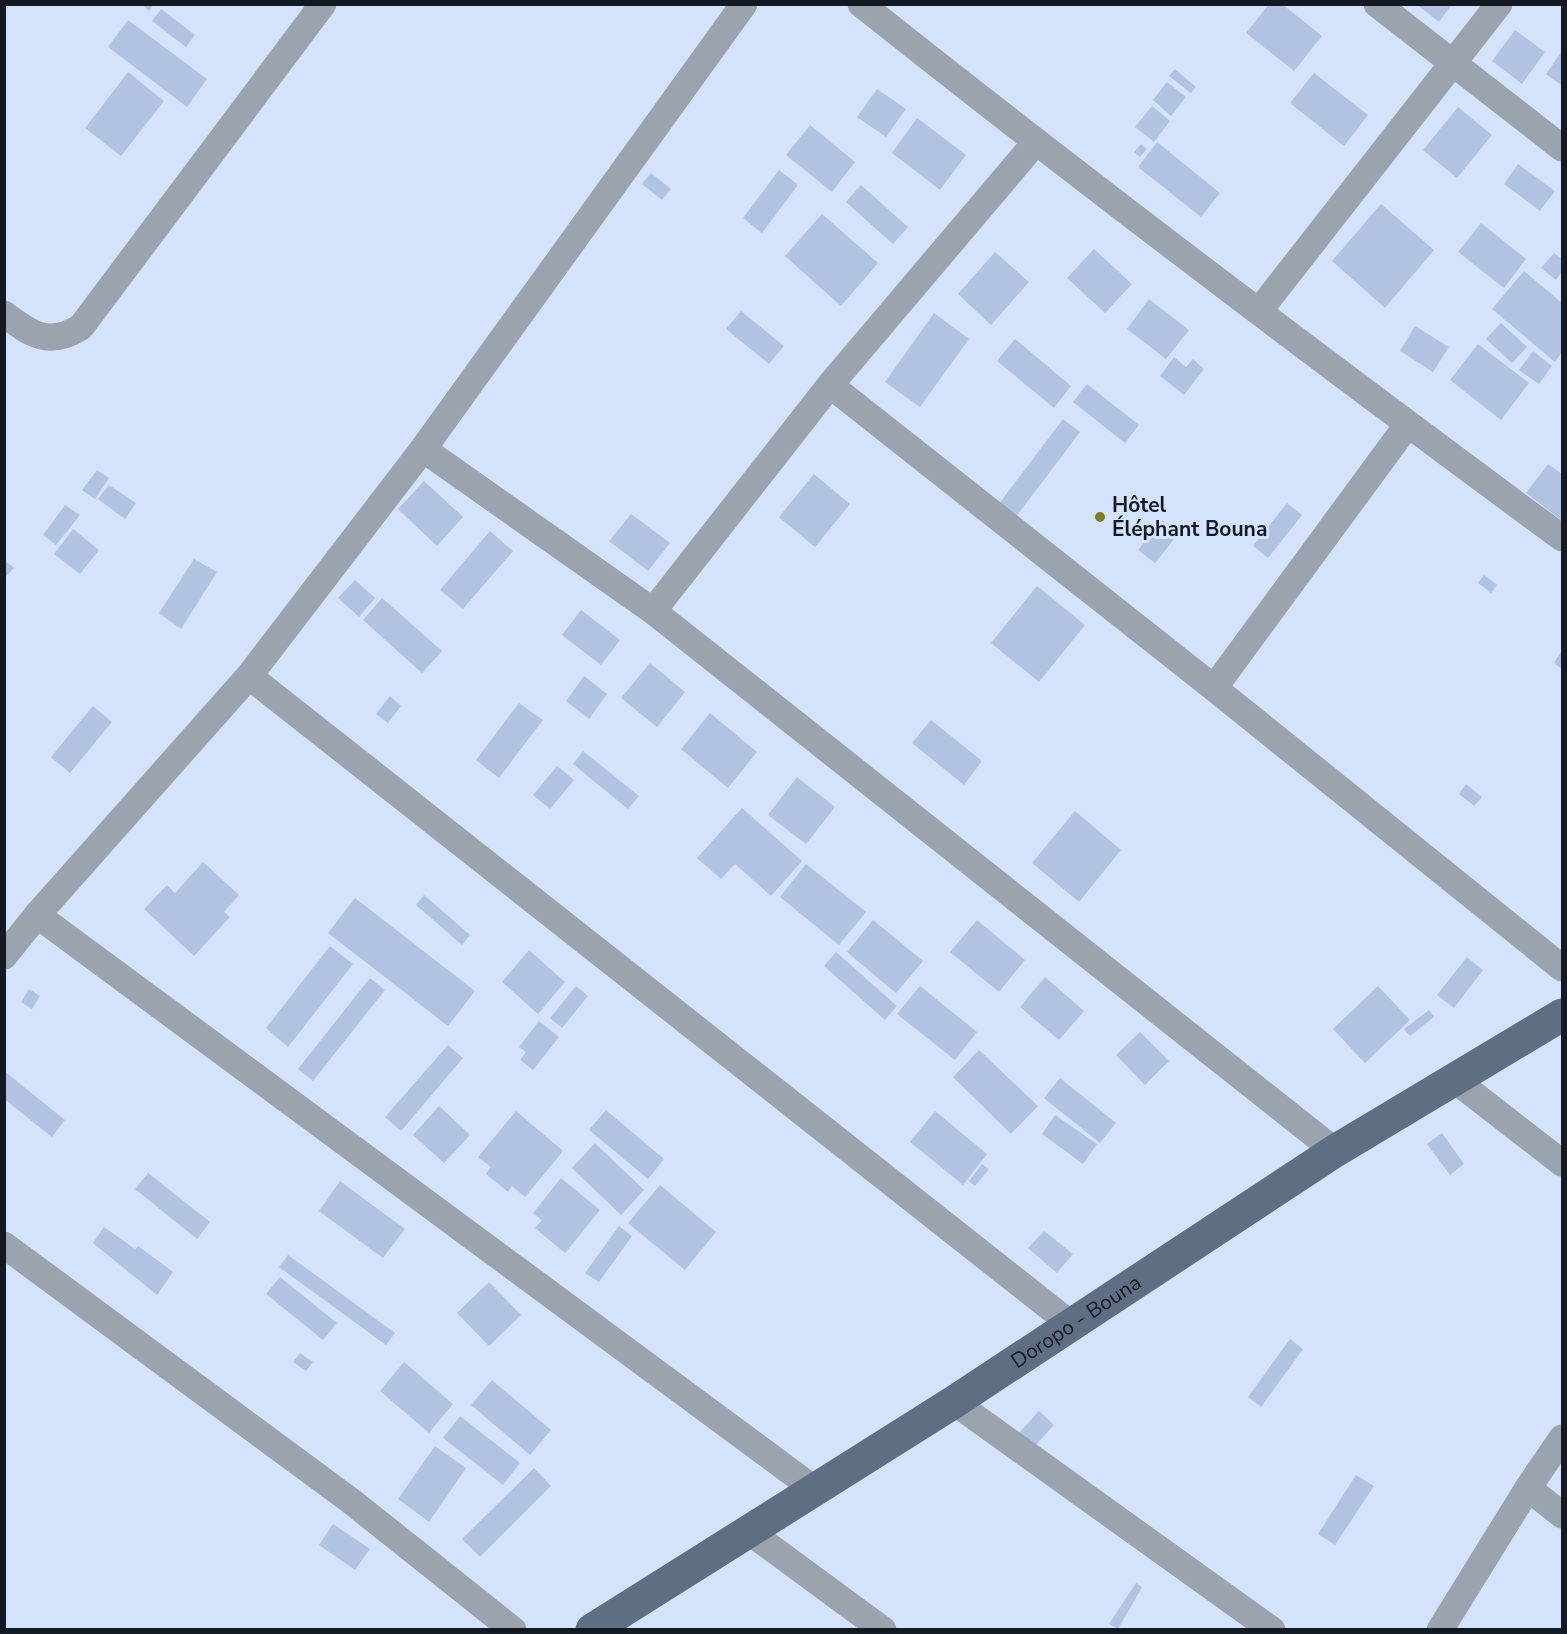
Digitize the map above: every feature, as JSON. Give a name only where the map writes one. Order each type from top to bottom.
[{"type":"main road","name":"Doropo - Bouna","points":[[592,1629],[954,1402],[1335,1151],[1563,1015]]},
{"type":"street","points":[[4,314],[39,337],[67,336],[81,327],[323,4]]},
{"type":"street","points":[[4,956],[37,915],[249,676],[423,449],[744,4]]},
{"type":"street","points":[[861,4],[1035,143],[1563,538]]},
{"type":"street","points":[[1377,4],[1563,148]]},
{"type":"street","points":[[1259,311],[1498,4]]},
{"type":"street","points":[[653,611],[830,385],[1035,143]]},
{"type":"street","points":[[830,385],[1214,688],[1563,968]]},
{"type":"street","points":[[1214,688],[1408,424]]},
{"type":"street","points":[[423,449],[653,611],[1335,1151]]},
{"type":"street","points":[[249,676],[1072,1325]]},
{"type":"street","points":[[37,915],[814,1489]]},
{"type":"street","points":[[1455,1080],[1563,1163]]},
{"type":"street","points":[[4,1245],[351,1501],[513,1629]]},
{"type":"street","points":[[954,1402],[1272,1629]]},
{"type":"street","points":[[1440,1629],[1528,1488],[1563,1438]]},
{"type":"street","points":[[1528,1488],[1563,1515]]},
{"type":"street","points":[[747,1530],[883,1629]]},
{"type":"building","points":[[141,4],[154,4],[149,11]]},
{"type":"building","points":[[1269,4],[1282,4],[1322,36],[1294,71],[1246,33]]},
{"type":"building","points":[[1416,4],[1452,4],[1439,22]]},
{"type":"building","points":[[161,9],[195,35],[186,47],[152,21]]},
{"type":"building","points":[[128,20],[207,79],[187,107],[108,47]]},
{"type":"building","points":[[1515,30],[1545,52],[1522,84],[1492,61]]},
{"type":"building","points":[[1562,51],[1562,82],[1561,85],[1546,74]]},
{"type":"building","points":[[1175,69],[1196,87],[1191,93],[1169,76]]},
{"type":"building","points":[[128,72],[164,101],[121,156],[85,128]]},
{"type":"building","points":[[1314,73],[1368,115],[1344,146],[1290,103]]},
{"type":"building","points":[[1167,82],[1186,97],[1171,116],[1153,100]]},
{"type":"building","points":[[877,89],[906,109],[886,137],[857,117]]},
{"type":"building","points":[[1152,106],[1170,121],[1154,142],[1135,127]]},
{"type":"building","points":[[1458,107],[1492,135],[1457,178],[1423,150]]},
{"type":"building","points":[[917,118],[966,155],[940,190],[892,153]]},
{"type":"building","points":[[810,125],[855,162],[832,192],[786,155]]},
{"type":"building","points":[[1157,142],[1220,193],[1201,217],[1138,167]]},
{"type":"building","points":[[1141,144],[1147,149],[1140,157],[1134,152]]},
{"type":"building","points":[[1518,164],[1555,191],[1540,211],[1504,184]]},
{"type":"building","points":[[779,170],[798,185],[762,233],[743,218]]},
{"type":"building","points":[[651,173],[671,189],[662,200],[642,184]]},
{"type":"building","points":[[861,185],[908,227],[893,244],[846,202]]},
{"type":"building","points":[[1381,204],[1434,250],[1385,308],[1332,261]]},
{"type":"building","points":[[822,214],[878,263],[841,306],[785,256]]},
{"type":"building","points":[[1481,223],[1526,259],[1504,288],[1458,252]]},
{"type":"building","points":[[1094,249],[1132,284],[1105,313],[1067,278]]},
{"type":"building","points":[[995,252],[1029,282],[991,325],[958,294]]},
{"type":"building","points":[[1554,253],[1562,259],[1562,272],[1556,280],[1541,268]]},
{"type":"building","points":[[1524,271],[1562,303],[1562,352],[1555,362],[1492,309]]},
{"type":"building","points":[[1149,299],[1189,330],[1166,359],[1127,329]]},
{"type":"building","points":[[741,311],[784,346],[769,364],[726,329]]},
{"type":"building","points":[[934,313],[969,339],[920,407],[885,382]]},
{"type":"building","points":[[1501,323],[1527,347],[1512,363],[1486,339]]},
{"type":"building","points":[[1415,326],[1449,347],[1433,372],[1400,351]]},
{"type":"building","points":[[1015,339],[1071,386],[1054,408],[997,361]]},
{"type":"building","points":[[1478,344],[1529,383],[1501,420],[1450,380]]},
{"type":"building","points":[[1533,351],[1552,366],[1539,384],[1519,370]]},
{"type":"building","points":[[1174,357],[1186,367],[1193,359],[1204,369],[1184,395],[1160,376]]},
{"type":"building","points":[[1087,384],[1139,425],[1125,443],[1073,402]]},
{"type":"building","points":[[1063,419],[1080,432],[1012,522],[995,509]]},
{"type":"building","points":[[1548,464],[1562,474],[1561,520],[1526,493]]},
{"type":"building","points":[[97,470],[109,478],[95,499],[82,490]]},
{"type":"building","points":[[814,474],[850,504],[815,547],[779,517]]},
{"type":"building","points":[[424,481],[463,517],[437,546],[398,509]]},
{"type":"building","points":[[109,485],[136,503],[125,519],[98,499]]},
{"type":"building","points":[[1287,503],[1302,515],[1268,558],[1253,546]]},
{"type":"building","points":[[65,505],[80,515],[56,545],[43,535]]},
{"type":"building","points":[[631,514],[670,543],[648,571],[609,541]]},
{"type":"building","points":[[1162,520],[1179,533],[1155,563],[1138,550]]},
{"type":"building","points":[[73,529],[99,550],[80,574],[54,554]]},
{"type":"building","points":[[490,531],[513,551],[463,609],[440,590]]},
{"type":"building","points":[[194,559],[217,572],[181,629],[159,613]]},
{"type":"building","points":[[4,560],[14,568],[4,579]]},
{"type":"building","points":[[1484,575],[1497,585],[1491,593],[1478,583]]},
{"type":"building","points":[[355,580],[375,598],[359,617],[338,598]]},
{"type":"building","points":[[1037,586],[1085,625],[1039,682],[991,643]]},
{"type":"building","points":[[382,598],[442,651],[422,673],[363,620]]},
{"type":"building","points":[[581,610],[620,640],[601,665],[562,635]]},
{"type":"building","points":[[1562,650],[1562,669],[1554,663]]},
{"type":"building","points":[[650,663],[685,692],[657,727],[621,698]]},
{"type":"building","points":[[584,676],[607,694],[589,719],[566,701]]},
{"type":"building","points":[[390,696],[401,706],[388,723],[376,714]]},
{"type":"building","points":[[519,703],[543,720],[499,778],[476,760]]},
{"type":"building","points":[[93,706],[112,722],[70,773],[51,757]]},
{"type":"building","points":[[710,713],[757,752],[728,788],[681,749]]},
{"type":"building","points":[[931,720],[982,761],[964,785],[912,743]]},
{"type":"building","points":[[583,751],[639,796],[628,809],[573,764]]},
{"type":"building","points":[[557,766],[574,780],[550,809],[533,795]]},
{"type":"building","points":[[797,777],[835,807],[806,844],[768,815]]},
{"type":"building","points":[[1466,784],[1482,797],[1474,806],[1459,794]]},
{"type":"building","points":[[742,808],[802,861],[771,896],[735,864],[721,879],[697,858]]},
{"type":"building","points":[[1075,811],[1121,850],[1079,902],[1032,863]]},
{"type":"building","points":[[203,862],[239,895],[224,912],[230,917],[194,956],[144,909],[167,885],[175,893]]},
{"type":"building","points":[[806,864],[866,912],[839,945],[780,897]]},
{"type":"building","points":[[424,895],[470,935],[462,945],[416,905]]},
{"type":"building","points":[[355,898],[475,991],[448,1026],[328,933]]},
{"type":"building","points":[[873,920],[923,961],[896,993],[847,952]]},
{"type":"building","points":[[977,920],[1025,960],[999,992],[950,952]]},
{"type":"building","points":[[330,946],[353,964],[288,1047],[266,1028]]},
{"type":"building","points":[[529,950],[565,982],[538,1014],[502,982]]},
{"type":"building","points":[[836,952],[897,1006],[885,1020],[824,966]]},
{"type":"building","points":[[1467,957],[1483,970],[1454,1008],[1437,995]]},
{"type":"building","points":[[1045,977],[1084,1011],[1059,1040],[1020,1007]]},
{"type":"building","points":[[370,978],[385,990],[313,1081],[298,1069]]},
{"type":"building","points":[[576,986],[588,996],[562,1028],[550,1018]]},
{"type":"building","points":[[920,986],[977,1032],[955,1060],[897,1014]]},
{"type":"building","points":[[1378,986],[1410,1020],[1365,1063],[1333,1029]]},
{"type":"building","points":[[29,989],[40,996],[32,1009],[21,1002]]},
{"type":"building","points":[[1429,1010],[1434,1017],[1410,1036],[1404,1029]]},
{"type":"building","points":[[539,1021],[559,1037],[533,1070],[520,1060],[526,1052],[519,1047]]},
{"type":"building","points":[[1140,1032],[1169,1061],[1145,1085],[1116,1055]]},
{"type":"building","points":[[448,1045],[463,1058],[401,1131],[385,1117]]},
{"type":"building","points":[[979,1050],[1038,1106],[1011,1134],[953,1077]]},
{"type":"building","points":[[4,1071],[65,1120],[52,1137],[4,1099]]},
{"type":"building","points":[[1060,1078],[1116,1123],[1100,1143],[1044,1098]]},
{"type":"building","points":[[439,1106],[470,1135],[444,1163],[413,1135]]},
{"type":"building","points":[[606,1110],[664,1159],[648,1179],[589,1130]]},
{"type":"building","points":[[516,1111],[563,1151],[525,1197],[512,1186],[508,1192],[486,1174],[491,1167],[478,1157]]},
{"type":"building","points":[[935,1111],[987,1154],[963,1185],[910,1142]]},
{"type":"building","points":[[1055,1115],[1097,1144],[1083,1164],[1042,1134]]},
{"type":"building","points":[[1442,1133],[1464,1164],[1450,1175],[1427,1144]]},
{"type":"building","points":[[595,1143],[644,1190],[621,1215],[572,1168]]},
{"type":"building","points":[[982,1164],[989,1169],[975,1186],[969,1181]]},
{"type":"building","points":[[148,1173],[210,1222],[197,1239],[135,1189]]},
{"type":"building","points":[[561,1178],[600,1210],[565,1253],[535,1228],[542,1220],[533,1213]]},
{"type":"building","points":[[340,1181],[405,1229],[383,1258],[319,1211]]},
{"type":"building","points":[[660,1185],[716,1232],[685,1270],[628,1223]]},
{"type":"building","points":[[619,1226],[632,1236],[599,1282],[585,1273]]},
{"type":"building","points":[[104,1227],[135,1249],[138,1246],[173,1272],[157,1295],[93,1243]]},
{"type":"building","points":[[1044,1231],[1073,1254],[1057,1273],[1028,1248]]},
{"type":"building","points":[[288,1255],[395,1333],[386,1345],[279,1267]]},
{"type":"building","points":[[280,1277],[337,1323],[323,1340],[266,1294]]},
{"type":"building","points":[[489,1282],[521,1315],[489,1346],[457,1313]]},
{"type":"building","points":[[1290,1339],[1303,1349],[1261,1407],[1248,1397]]},
{"type":"building","points":[[300,1353],[313,1362],[306,1371],[293,1362]]},
{"type":"building","points":[[404,1362],[453,1404],[429,1433],[380,1391]]},
{"type":"building","points":[[492,1380],[551,1430],[530,1455],[471,1405]]},
{"type":"building","points":[[1039,1411],[1054,1425],[1033,1448],[1018,1434]]},
{"type":"building","points":[[460,1416],[520,1463],[503,1485],[443,1438]]},
{"type":"building","points":[[435,1446],[466,1468],[429,1522],[398,1499]]},
{"type":"building","points":[[534,1468],[551,1486],[480,1557],[462,1539]]},
{"type":"building","points":[[1356,1475],[1374,1486],[1335,1545],[1318,1534]]},
{"type":"building","points":[[333,1524],[370,1549],[355,1570],[319,1545]]},
{"type":"building","points":[[1136,1583],[1142,1587],[1118,1629],[1109,1624]]},
{"type":"place","name":"Hôtel Éléphant Bouna","points":[[1100,517]]}]
